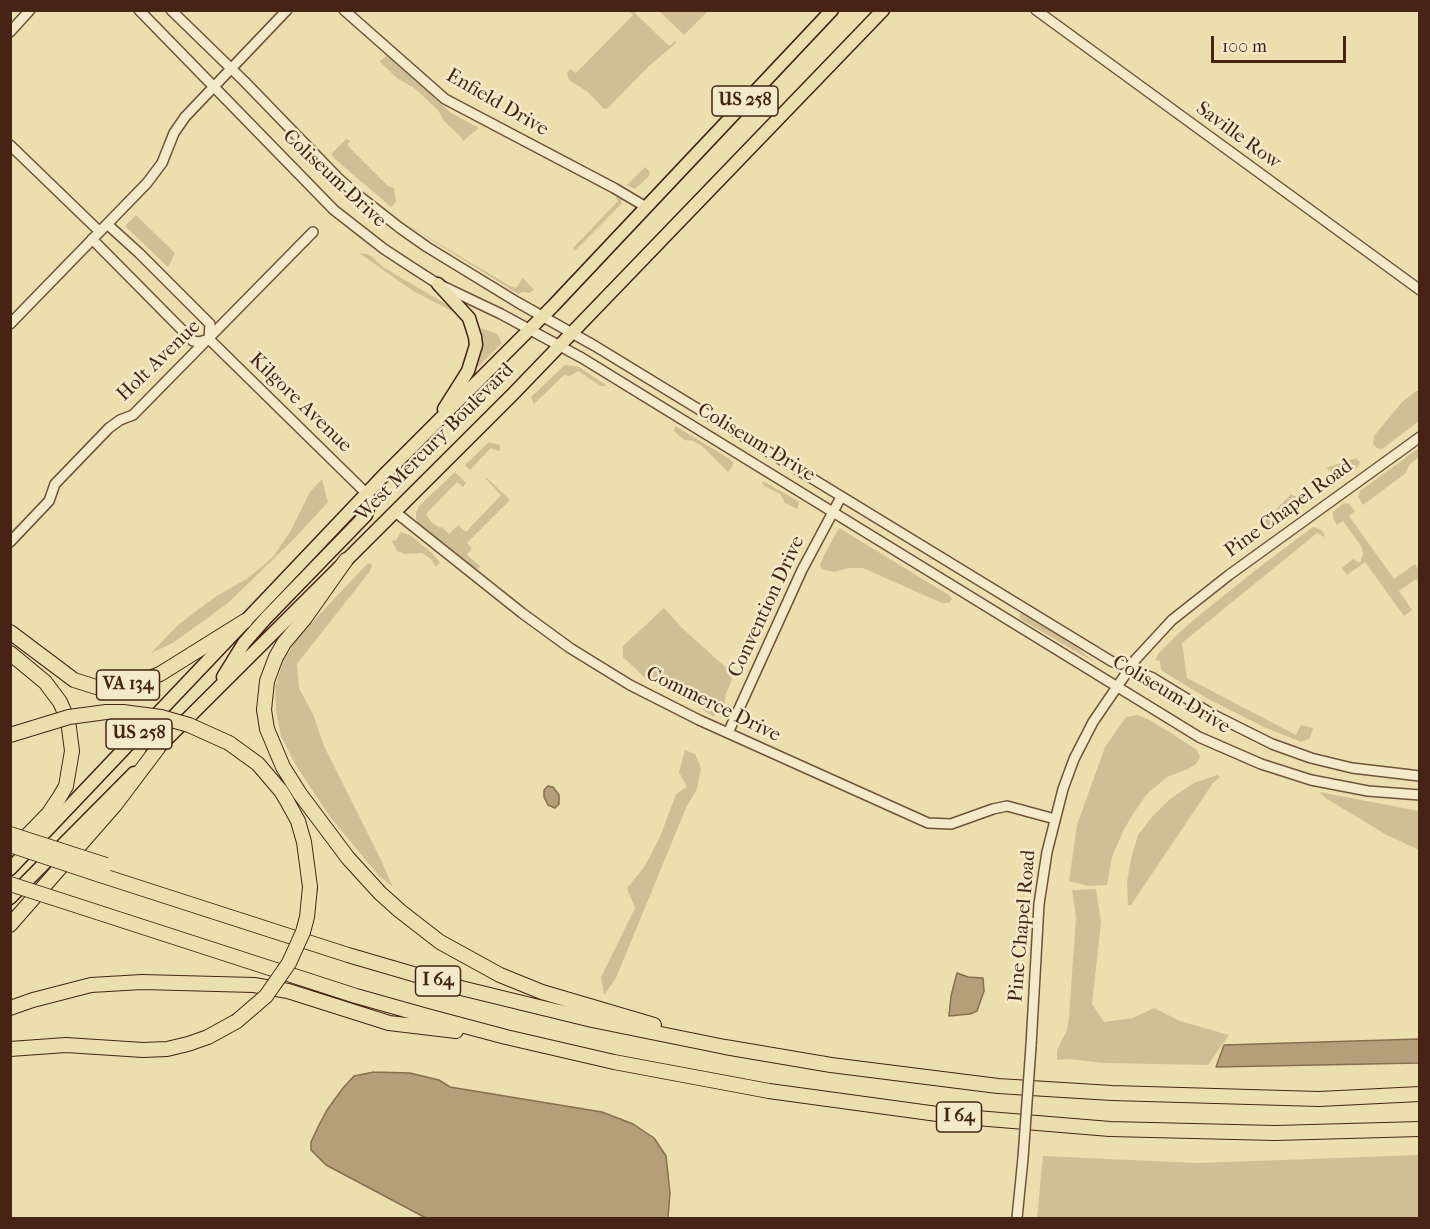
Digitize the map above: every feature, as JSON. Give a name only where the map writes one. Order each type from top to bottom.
[{"type":"highway","points":[[346,560],[276,657],[267,681],[264,710],[270,738],[283,767],[332,839],[399,911],[440,942],[470,960],[542,992],[725,1047]]},
{"type":"highway","name":"VA 134","points":[[10,632],[74,680],[96,687],[110,687],[134,684],[160,674],[245,621]]},
{"type":"highway","points":[[10,652],[45,682],[60,702],[68,720],[72,751],[66,786],[59,798],[49,813],[10,852]]},
{"type":"highway","points":[[10,735],[69,717],[123,712],[161,717],[189,725],[229,743],[258,764],[281,790],[298,821],[309,865],[310,887],[305,924],[297,949],[289,963],[266,996],[237,1021],[208,1037],[167,1049],[143,1050],[66,1045],[10,1049]]},
{"type":"highway","points":[[10,924],[115,805],[158,748]]},
{"type":"highway","points":[[10,834],[101,869]]},
{"type":"highway","name":"I 64","points":[[10,845],[101,869],[156,893],[348,955],[461,988],[592,1020],[725,1047],[831,1065],[998,1086],[1112,1094],[1319,1099],[1417,1094]]},
{"type":"highway","name":"I 64","points":[[10,884],[356,996],[506,1037],[747,1088],[952,1116],[1078,1126],[1275,1133],[1419,1129]]},
{"type":"highway","points":[[10,1008],[33,999],[91,985],[142,982],[254,985],[288,992],[389,1023],[506,1037]]},
{"type":"main road","name":"West Mercury Boulevard","points":[[10,869],[367,494],[543,317],[832,10]]},
{"type":"main road","name":"West Mercury Boulevard","points":[[10,898],[559,346],[884,10]]},
{"type":"main road","points":[[434,426],[468,371],[476,345],[469,318],[438,284]]},
{"type":"main road","points":[[208,699],[244,643],[366,515],[369,505],[367,494]]},
{"type":"street","points":[[10,32],[30,10]]},
{"type":"street","name":"Coliseum Drive","points":[[139,10],[334,210],[384,249],[438,284],[559,346],[1199,736],[1279,771],[1343,787],[1419,795]]},
{"type":"street","name":"Coliseum Drive","points":[[171,10],[338,178],[375,210],[427,247],[1111,661],[1153,678],[1212,714],[1288,750],[1324,762],[1352,768],[1419,776]]},
{"type":"street","points":[[10,324],[158,169],[179,125],[287,10]]},
{"type":"street","name":"Enfield Drive","points":[[344,10],[445,99],[646,207]]},
{"type":"street","name":"Saville Row","points":[[1036,10],[1419,290]]},
{"type":"street","points":[[12,150],[99,231]]},
{"type":"street","name":"Kilgore Avenue","points":[[107,224],[140,253],[210,324],[209,339],[367,494]]},
{"type":"street","name":"Holt Avenue","points":[[10,542],[49,501],[55,484],[109,428],[133,415],[313,232]]},
{"type":"street","name":"Kilgore Avenue","points":[[92,239],[193,341],[209,339]]},
{"type":"street","name":"Pine Chapel Road","points":[[1017,1218],[1042,878],[1054,819],[1066,781],[1082,743],[1129,668],[1162,631],[1196,601],[1419,436]]},
{"type":"street","name":"Convention Drive","points":[[728,733],[802,570],[841,497]]},
{"type":"street","name":"Commerce Drive","points":[[394,512],[522,614],[579,654],[630,685],[728,733],[928,823],[951,824],[1007,806],[1054,819]]},
{"type":"shaded area","points":[[629,11],[633,11],[669,46],[675,41],[676,43],[648,67],[608,108],[604,109],[588,92],[569,80],[567,73],[570,69],[576,73],[633,15]]},
{"type":"shaded area","points":[[659,11],[708,11],[684,35]]},
{"type":"shaded area","points":[[388,55],[451,113],[479,128],[463,141],[444,121],[438,110],[413,87],[398,79],[381,63],[380,61]]},
{"type":"shaded area","points":[[346,139],[351,141],[347,144],[350,148],[388,186],[394,188],[396,202],[391,207],[331,154]]},
{"type":"shaded area","points":[[645,167],[650,172],[649,176],[635,189],[627,185]]},
{"type":"shaded area","points":[[615,197],[621,199],[622,203],[575,251],[573,248],[618,201]]},
{"type":"shaded area","points":[[136,215],[175,253],[168,267],[125,226]]},
{"type":"shaded area","points":[[403,222],[510,286],[516,288],[523,278],[534,290],[518,294]]},
{"type":"shaded area","points":[[359,253],[370,255],[383,267],[449,306],[458,314],[413,291]]},
{"type":"shaded area","points":[[481,328],[497,334],[502,343],[477,368],[482,350]]},
{"type":"shaded area","points":[[565,365],[579,367],[606,386],[601,386],[578,371],[570,376],[564,375],[534,404],[531,397]]},
{"type":"shaded area","points":[[1419,391],[1419,421],[1382,449],[1377,448],[1373,444],[1374,436],[1402,402]]},
{"type":"shaded area","points":[[675,426],[730,459],[733,463],[732,467],[728,472],[702,446],[693,441],[684,440],[674,431]]},
{"type":"shaded area","points":[[489,442],[500,445],[500,450],[491,448],[470,470],[465,465]]},
{"type":"shaded area","points":[[1419,448],[1419,457],[1409,465],[1406,473],[1363,505],[1358,497],[1360,491]]},
{"type":"shaded area","points":[[1356,458],[1360,462],[1357,468],[1341,478],[1326,468]]},
{"type":"shaded area","points":[[455,472],[466,483],[463,487],[457,482],[426,514],[431,522],[442,527],[449,534],[458,525],[466,532],[501,495],[487,478],[510,500],[467,543],[472,548],[467,555],[480,566],[479,569],[473,568],[419,524],[416,519],[419,506]]},
{"type":"shaded area","points":[[322,479],[328,502],[293,540],[228,603],[173,643],[151,653],[179,624],[215,597],[248,578],[273,557],[290,532],[310,492]]},
{"type":"shaded area","points":[[763,481],[798,501],[797,509],[785,503],[780,494],[764,486]]},
{"type":"shaded area","points":[[1291,494],[1304,501],[1313,495],[1317,498],[1268,530],[1264,528],[1263,523]]},
{"type":"shaded area","points":[[1344,503],[1349,504],[1355,511],[1349,516],[1394,579],[1415,564],[1419,571],[1419,583],[1416,579],[1399,591],[1412,610],[1404,616],[1365,562],[1347,575],[1342,568],[1353,559],[1360,563],[1363,554],[1361,546],[1343,521],[1337,525],[1333,518],[1333,512]]},
{"type":"shaded area","points":[[1313,527],[1321,530],[1324,537],[1317,533],[1182,643],[1187,678],[1296,735],[1301,725],[1313,728],[1310,738],[1301,742],[1264,727],[1210,700],[1164,672],[1160,661],[1155,660],[1159,653],[1197,617]]},
{"type":"shaded area","points":[[839,528],[952,599],[949,603],[942,603],[863,568],[849,568],[834,572],[822,569],[820,565],[824,555]]},
{"type":"shaded area","points":[[401,532],[410,535],[432,553],[440,562],[436,567],[431,559],[422,553],[405,554],[397,551],[392,541],[396,540]]},
{"type":"shaded area","points":[[368,563],[372,565],[370,571],[297,664],[299,688],[313,714],[324,746],[393,887],[379,876],[330,817],[295,764],[281,736],[276,711],[275,686],[284,659],[301,634]]},
{"type":"shaded area","points":[[664,608],[683,629],[731,672],[732,680],[725,696],[725,711],[713,716],[703,710],[698,690],[663,687],[647,680],[623,657],[623,646]]},
{"type":"shaded area","points":[[1021,613],[1071,643],[1097,664],[1019,618]]},
{"type":"shaded area","points":[[1137,715],[1150,720],[1197,750],[1200,757],[1196,764],[1167,777],[1147,794],[1124,829],[1112,857],[1107,885],[1088,886],[1069,881],[1077,825],[1105,747],[1126,717]]},
{"type":"shaded area","points":[[685,750],[695,754],[701,768],[697,789],[686,808],[616,978],[604,995],[601,977],[635,908],[627,888],[645,866],[660,837],[676,794],[687,787],[679,772]]},
{"type":"shaded area","points":[[1217,775],[1220,777],[1213,783],[1131,905],[1128,905],[1127,882],[1138,835],[1170,799],[1194,783]]},
{"type":"shaded area","points":[[548,786],[553,787],[559,795],[559,804],[555,808],[548,805],[544,797],[544,790]]},
{"type":"shaded area","points":[[1319,792],[1419,811],[1419,850],[1385,834]]},
{"type":"shaded area","points":[[1096,889],[1101,922],[1092,1004],[1104,1022],[1133,1018],[1154,1008],[1180,1021],[1229,1035],[1208,1065],[1057,1060],[1057,1050],[1067,1030],[1069,1017],[1076,917],[1072,890]]},
{"type":"shaded area","points":[[957,973],[968,977],[983,978],[984,991],[977,1011],[949,1016],[951,996]]},
{"type":"shaded area","points":[[1419,1039],[1419,1063],[1216,1067],[1224,1045]]},
{"type":"shaded area","points":[[374,1072],[410,1073],[439,1080],[450,1087],[602,1112],[633,1124],[654,1138],[666,1156],[670,1193],[668,1218],[426,1218],[326,1165],[311,1150],[311,1142],[319,1125],[343,1088],[354,1076]]},
{"type":"shaded area","points":[[1419,1155],[1419,1218],[1037,1218],[1043,1156],[1198,1163]]}]
